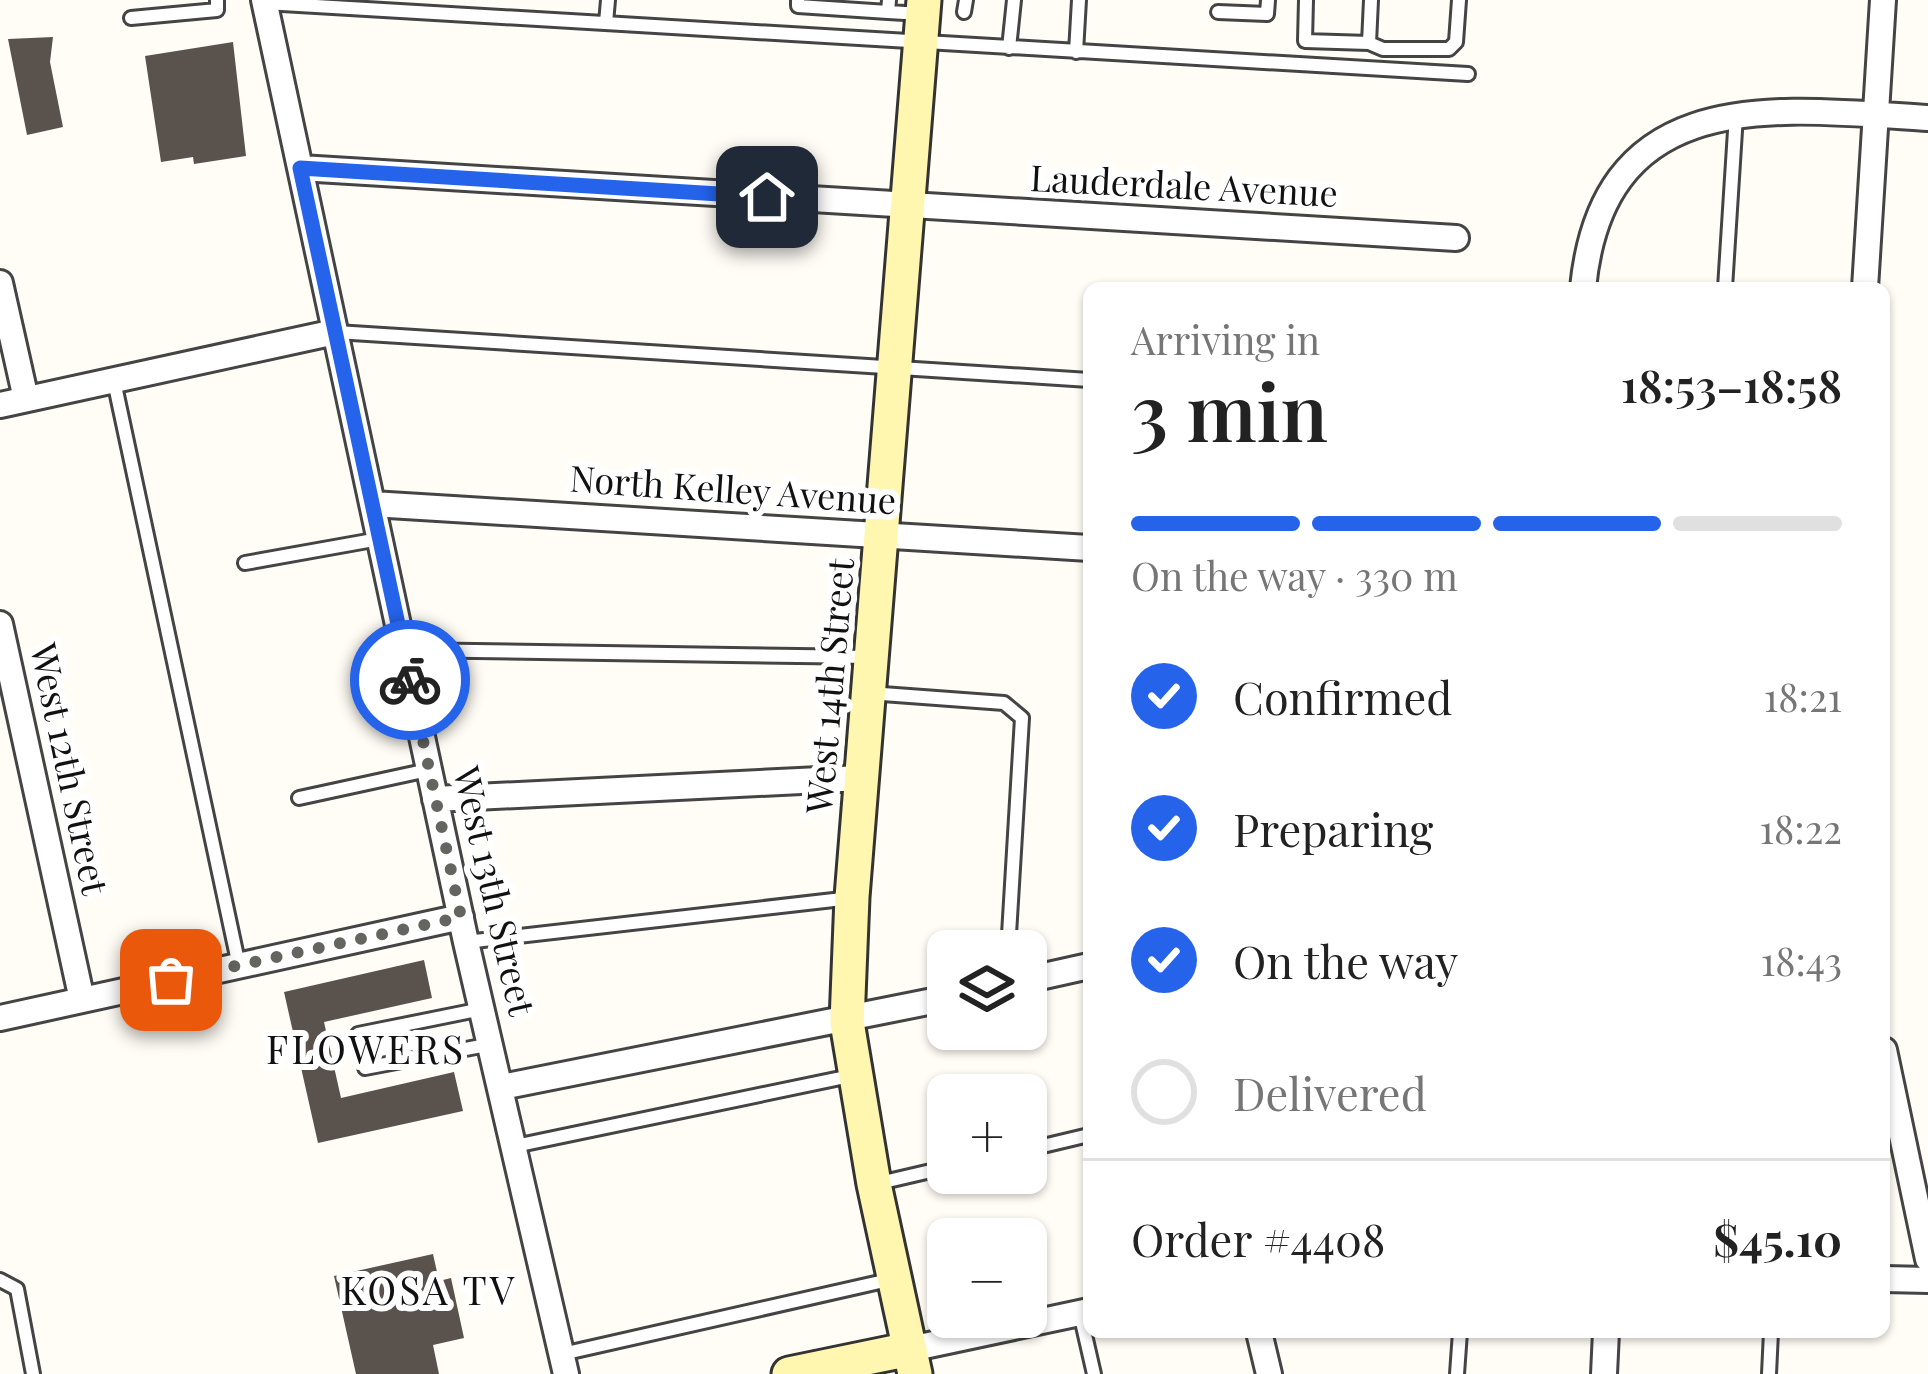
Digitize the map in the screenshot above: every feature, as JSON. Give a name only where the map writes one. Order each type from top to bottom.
[{"type":"street","points":[[1864,282],[1883,0]]},
{"type":"street","name":"West 13th Street","points":[[264,2],[435,799],[564,1364]]},
{"type":"street","name":"West 14th Street","points":[[912,1362],[874,1184],[847,1022],[852,898],[922,18]]},
{"type":"street","points":[[1584,282],[1591,233],[1624,172],[1679,130],[1736,113],[1928,118]]},
{"type":"street","name":"Lauderdale Avenue","points":[[300,168],[1456,238]]},
{"type":"street","points":[[0,284],[26,399]]},
{"type":"street","points":[[0,405],[335,332]]},
{"type":"street","name":"North Kelley Avenue","points":[[372,504],[1083,548]]},
{"type":"street","name":"West 12th Street","points":[[0,624],[82,1000]]},
{"type":"street","points":[[435,799],[861,778]]},
{"type":"street","points":[[0,1018],[239,965],[464,930]]},
{"type":"street","points":[[1047,975],[1083,967]]},
{"type":"street","points":[[502,1087],[927,1003]]},
{"type":"street","points":[[1890,1078],[1928,1258]]},
{"type":"street","points":[[1890,1279],[1928,1280]]},
{"type":"street","points":[[789,1374],[912,1362],[1083,1313]]},
{"type":"street","points":[[1260,1338],[1268,1374]]},
{"type":"street","points":[[1604,1374],[1606,1338]]},
{"type":"lane","points":[[131,18],[217,10],[217,0]]},
{"type":"lane","points":[[530,19],[531,0]]},
{"type":"lane","points":[[606,23],[608,0]]},
{"type":"lane","points":[[798,0],[797,5],[884,6],[1010,48],[1468,74]]},
{"type":"lane","points":[[1010,48],[1014,0]]},
{"type":"lane","points":[[1076,52],[1078,0]]},
{"type":"lane","points":[[1219,12],[1267,14],[1268,0]]},
{"type":"lane","points":[[1306,0],[1305,40],[1369,43],[1383,50],[1449,49],[1456,42],[1460,0]]},
{"type":"lane","points":[[1369,43],[1371,0]]},
{"type":"lane","points":[[264,2],[606,23],[922,18]]},
{"type":"lane","points":[[1725,282],[1736,113]]},
{"type":"lane","points":[[335,332],[1083,380]]},
{"type":"lane","points":[[113,380],[239,965]]},
{"type":"lane","points":[[245,563],[380,539]]},
{"type":"lane","points":[[404,650],[871,657]]},
{"type":"lane","points":[[868,693],[1004,703],[1022,718],[1009,930]]},
{"type":"lane","points":[[299,798],[429,770]]},
{"type":"lane","points":[[464,930],[852,898]]},
{"type":"lane","points":[[483,1009],[358,1034],[364,1068],[491,1044]]},
{"type":"lane","points":[[515,1146],[856,1074]]},
{"type":"lane","points":[[1047,1145],[1083,1137]]},
{"type":"lane","points":[[874,1184],[927,1172]]},
{"type":"lane","points":[[564,1364],[895,1278]]},
{"type":"lane","points":[[0,1280],[17,1289],[34,1374]]},
{"type":"lane","points":[[1089,1338],[1094,1374]]},
{"type":"lane","points":[[1457,1374],[1460,1338]]},
{"type":"lane","points":[[1769,1374],[1771,1338]]},
{"type":"building","points":[[53,37],[50,62],[63,127],[27,135],[8,39]]},
{"type":"building","points":[[233,42],[246,156],[194,164],[193,157],[161,162],[145,56]]},
{"type":"building","points":[[424,960],[432,998],[324,1022],[341,1098],[454,1072],[463,1111],[318,1143],[284,992]]},
{"type":"building","points":[[433,1254],[439,1281],[451,1278],[464,1338],[433,1345],[439,1374],[356,1374],[334,1276]]},
{"type":"way so far","points":[[171,980],[461,917],[410,680]]},
{"type":"district","name":"FLOWERS","points":[[366,1050]]},
{"type":"district","name":"KOSA TV","points":[[429,1291]]},
{"type":"route","points":[[410,680],[300,168],[767,197]]}]
